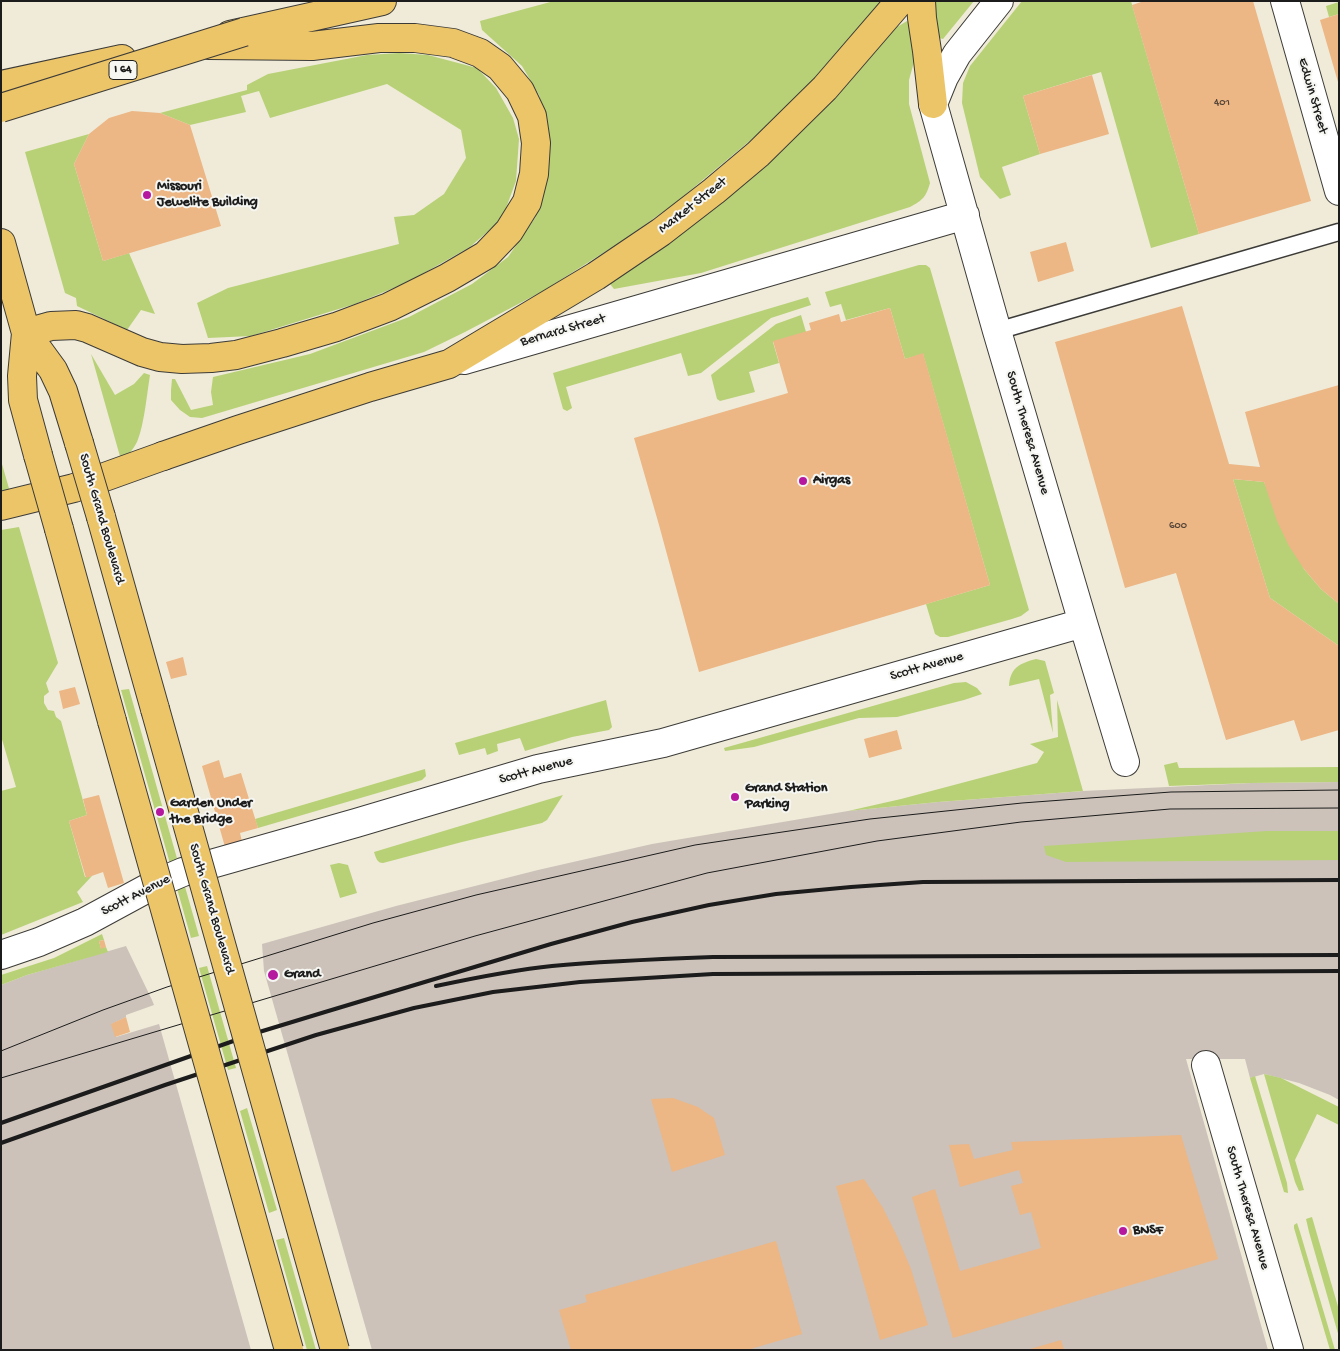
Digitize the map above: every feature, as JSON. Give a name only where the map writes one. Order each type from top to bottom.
[{"type":"main road","name":"I 64","points":[[1,108],[336,1]]},
{"type":"main road","name":"I 64","points":[[1,85],[382,1]]},
{"type":"main road","name":"Market Street","points":[[449,364],[596,276],[661,232],[714,191],[758,154],[825,88],[900,1]]},
{"type":"main road","points":[[921,1],[933,104]]},
{"type":"main road","points":[[26,333],[51,326],[76,325],[142,352],[160,357],[182,359],[236,355],[282,343],[336,327],[380,310],[447,278],[486,255],[509,232],[527,202],[534,174],[536,143],[532,116],[520,91],[500,67],[480,54],[453,43],[415,38],[379,38],[312,46],[185,45]]},
{"type":"main road","name":"South Grand Boulevard","points":[[1,243],[26,333],[52,370],[63,391],[79,443],[335,1350]]},
{"type":"main road","name":"South Grand Boulevard","points":[[26,333],[22,376],[23,400],[289,1350]]},
{"type":"main road","name":"Bernard Street","points":[[1,506],[74,488],[238,430],[351,393],[449,364]]},
{"type":"street","points":[[933,104],[944,77],[957,54],[999,1]]},
{"type":"street","name":"Edwin Street","points":[[1285,1],[1339,191]]},
{"type":"street","name":"South Theresa Avenue","points":[[933,104],[1082,623],[1125,762]]},
{"type":"street","name":"Bernard Street","points":[[449,364],[965,215]]},
{"type":"street","name":"Scott Avenue","points":[[1,955],[39,942],[85,922],[157,883],[183,872],[538,769],[663,743],[1082,623]]},
{"type":"street","name":"South Theresa Avenue","points":[[1206,1066],[1289,1350]]},
{"type":"lane","points":[[997,331],[1339,232]]},
{"type":"shaded area","points":[[1339,782],[1339,1100],[1299,1083],[1264,1074],[1250,1078],[1245,1059],[1186,1059],[1268,1350],[372,1350],[264,971],[262,944],[396,906],[538,870],[652,844],[848,811],[1083,791],[1251,783]]},
{"type":"shaded area","points":[[126,946],[154,1005],[126,1015],[126,1017],[112,1024],[116,1037],[159,1024],[251,1350],[1,1350],[1,985],[27,975]]},
{"type":"green space","points":[[554,1],[881,1],[831,62],[764,129],[674,204],[622,241],[543,291],[424,352],[202,418],[190,417],[180,410],[171,400],[172,379],[175,379],[191,410],[213,405],[211,392],[213,377],[310,354],[409,317],[472,284],[508,257],[535,218],[547,179],[549,129],[539,95],[522,66],[482,30],[480,21]]},
{"type":"green space","points":[[933,1],[974,1],[943,39],[939,38],[935,28]]},
{"type":"green space","points":[[1022,1],[1131,1],[1199,234],[1151,248],[1101,72],[1023,96],[1040,154],[1002,167],[1011,195],[1000,199],[980,177],[962,103],[963,83],[970,66]]},
{"type":"green space","points":[[1339,2],[1339,14],[1329,17],[1326,6]]},
{"type":"green space","points":[[907,21],[911,26],[914,62],[909,80],[909,104],[930,183],[927,192],[921,200],[910,207],[701,273],[614,289],[610,284],[659,250],[820,111],[897,27]]},
{"type":"green space","points":[[399,53],[428,55],[477,68],[496,88],[513,118],[519,139],[516,181],[502,219],[470,247],[408,282],[355,304],[251,336],[208,338],[197,303],[228,288],[399,244],[394,217],[414,215],[444,194],[466,158],[461,130],[387,84],[270,118],[259,91],[241,96],[246,112],[190,125],[160,113],[247,90],[247,85],[268,74],[367,55]]},
{"type":"green space","points":[[89,134],[74,164],[103,261],[129,253],[155,314],[141,310],[127,330],[77,306],[76,298],[65,293],[25,152]]},
{"type":"green space","points":[[919,265],[926,265],[930,268],[1029,610],[1021,616],[1012,619],[948,637],[940,637],[935,634],[926,604],[990,585],[923,354],[905,359],[890,308],[846,320],[841,304],[830,307],[825,292]]},
{"type":"green space","points":[[808,297],[811,305],[771,318],[701,373],[688,376],[681,353],[566,387],[572,408],[567,411],[563,409],[553,373]]},
{"type":"green space","points":[[801,315],[806,332],[773,342],[779,363],[749,372],[755,392],[720,401],[717,399],[711,375],[776,324]]},
{"type":"green space","points":[[91,354],[115,395],[134,384],[144,373],[150,375],[143,419],[137,442],[132,450],[121,460]]},
{"type":"green space","points":[[2,464],[10,492],[1,493]]},
{"type":"green space","points":[[1233,479],[1264,482],[1304,569],[1321,589],[1339,604],[1339,646],[1270,598]]},
{"type":"green space","points":[[19,527],[58,663],[46,683],[49,692],[44,696],[44,703],[48,710],[54,711],[56,717],[61,721],[87,815],[69,821],[85,877],[92,876],[77,892],[83,902],[1,935],[1,791],[16,787],[1,736],[1,530]]},
{"type":"green space","points":[[1036,659],[1045,661],[1054,693],[1050,695],[1053,733],[1039,679],[1009,686],[1011,675],[1017,667],[1025,662]]},
{"type":"green space","points":[[966,682],[977,688],[982,694],[897,717],[859,718],[754,747],[725,751],[724,748],[954,683]]},
{"type":"green space","points":[[129,689],[199,936],[191,938],[121,690]]},
{"type":"green space","points":[[606,700],[612,727],[609,730],[572,737],[525,751],[520,738],[497,744],[498,751],[487,755],[485,748],[459,755],[455,743]]},
{"type":"green space","points":[[1057,700],[1083,791],[848,811],[1037,763],[1044,752],[1030,744],[1058,737]]},
{"type":"green space","points":[[1177,762],[1179,768],[1339,767],[1339,782],[1169,786],[1164,765]]},
{"type":"green space","points":[[425,769],[426,776],[422,780],[258,828],[255,819]]},
{"type":"green space","points":[[563,795],[547,820],[542,823],[383,863],[378,861],[374,852]]},
{"type":"green space","points":[[1267,831],[1339,831],[1339,860],[1066,862],[1046,855],[1044,846]]},
{"type":"green space","points":[[339,863],[348,865],[357,893],[340,898],[330,865]]},
{"type":"green space","points":[[102,934],[104,940],[99,941],[101,948],[106,947],[108,952],[27,975],[1,985],[1,975],[54,958]]},
{"type":"green space","points":[[207,966],[236,1068],[228,1070],[199,968]]},
{"type":"green space","points":[[1264,1074],[1281,1078],[1339,1107],[1339,1125],[1317,1114],[1295,1160],[1304,1190],[1299,1191],[1295,1182]]},
{"type":"green space","points":[[1255,1076],[1287,1183],[1288,1193],[1284,1192],[1250,1078]]},
{"type":"green space","points":[[247,1108],[277,1210],[269,1213],[240,1111]]},
{"type":"green space","points":[[1312,1217],[1339,1310],[1339,1337],[1306,1219]]},
{"type":"green space","points":[[1297,1223],[1335,1350],[1330,1350],[1294,1228],[1294,1225]]},
{"type":"green space","points":[[284,1238],[316,1350],[307,1350],[276,1240]]},
{"type":"building","points":[[1144,1],[1253,1],[1311,201],[1199,234],[1132,5]]},
{"type":"building","points":[[1339,14],[1339,82],[1338,82],[1320,20]]},
{"type":"building","points":[[1092,75],[1109,134],[1040,154],[1023,96]]},
{"type":"building","name":"Missouri Jewelite Building","points":[[132,111],[160,113],[190,125],[221,226],[103,261],[74,164],[89,134],[109,118]]},
{"type":"building","points":[[1066,242],[1074,271],[1038,282],[1030,252]]},
{"type":"building","points":[[1182,306],[1229,464],[1260,467],[1245,412],[1339,385],[1339,604],[1321,589],[1304,569],[1289,546],[1277,521],[1264,482],[1233,479],[1270,598],[1339,646],[1339,730],[1301,741],[1294,720],[1226,740],[1176,573],[1125,588],[1055,342]]},
{"type":"building","name":"Airgas","points":[[890,308],[905,359],[923,353],[990,585],[699,672],[634,438],[788,393],[773,341],[811,330],[809,323],[839,314],[841,322]]},
{"type":"building","points":[[183,657],[187,675],[171,679],[166,662]]},
{"type":"building","points":[[75,687],[80,704],[63,709],[59,691]]},
{"type":"building","points":[[897,730],[902,749],[869,758],[864,739]]},
{"type":"building","points":[[219,760],[224,778],[241,773],[258,828],[240,833],[244,850],[227,854],[202,766]]},
{"type":"building","points":[[99,795],[124,883],[108,888],[103,872],[86,878],[69,821],[87,815],[83,799]]},
{"type":"building","points":[[104,940],[106,947],[101,949],[99,941]]},
{"type":"building","points":[[126,1017],[130,1032],[115,1037],[111,1024]]},
{"type":"building","points":[[673,1098],[698,1107],[714,1118],[725,1155],[672,1172],[651,1099]]},
{"type":"building","name":"BNSF","points":[[1181,1135],[1218,1259],[953,1338],[912,1197],[935,1189],[960,1271],[1041,1248],[1031,1212],[1020,1215],[1011,1186],[1023,1183],[1019,1170],[960,1187],[949,1145],[969,1144],[974,1159],[1013,1150],[1011,1142]]},
{"type":"building","points":[[864,1179],[883,1208],[897,1236],[911,1269],[928,1325],[880,1340],[836,1186]]},
{"type":"building","points":[[776,1241],[802,1334],[747,1350],[571,1350],[559,1310],[587,1302],[585,1295]]},
{"type":"building","points":[[1061,1340],[1064,1350],[1030,1350],[1030,1349]]},
{"type":"tram line","points":[[1,1051],[103,1010],[167,987],[373,923],[476,895],[695,845],[870,819],[1022,803],[1171,792],[1339,790]]},
{"type":"tram line","points":[[1,1078],[475,936],[707,873],[877,841],[1021,822],[1170,809],[1339,808]]},
{"type":"railway","points":[[1,1123],[256,1033],[551,944],[632,922],[709,905],[776,894],[923,882],[1339,880]]},
{"type":"railway","points":[[436,986],[479,977],[552,966],[613,961],[715,957],[1339,955]]},
{"type":"railway","points":[[1,1143],[165,1085],[316,1035],[414,1008],[493,992],[580,982],[713,974],[1339,971]]},
{"type":"place","name":"Missouri Jewelite Building","points":[[147,195]]},
{"type":"place","name":"Airgas","points":[[803,481]]},
{"type":"place","name":"Grand Station Parking","points":[[735,797]]},
{"type":"place","name":"Garden Under the Bridge","points":[[160,812]]},
{"type":"place","name":"Grand","points":[[273,975]]},
{"type":"place","name":"BNSF","points":[[1123,1231]]}]
